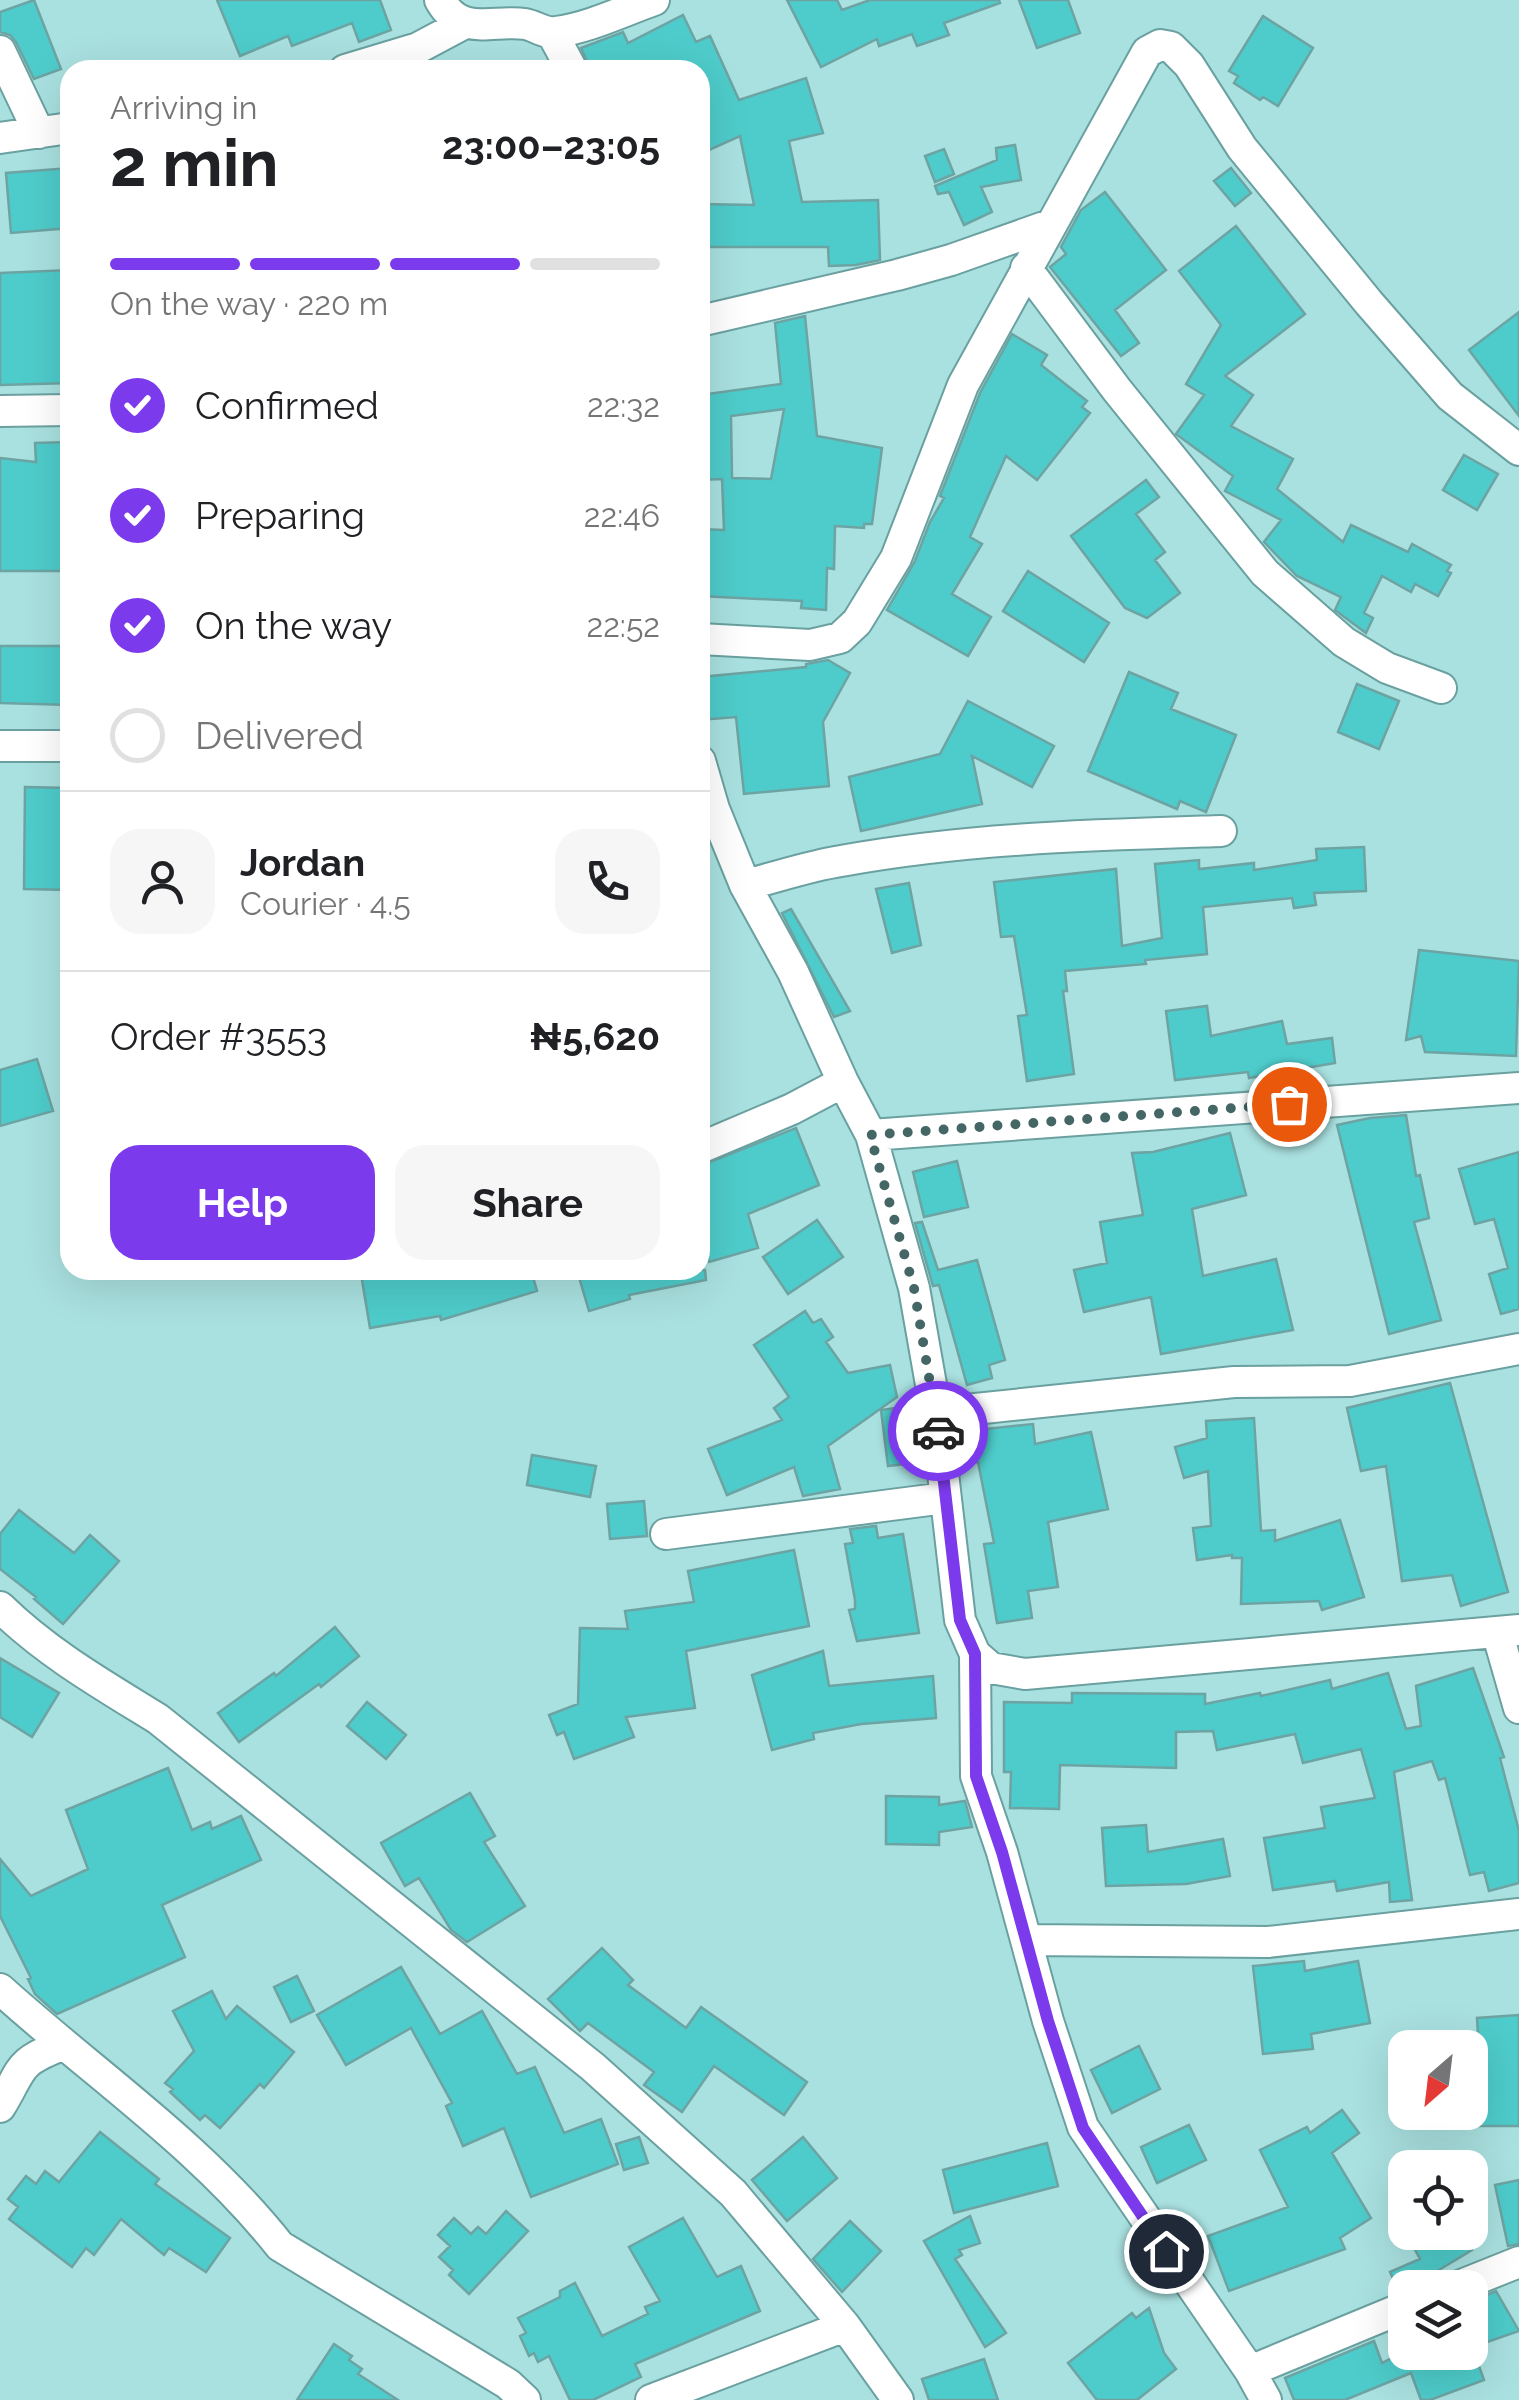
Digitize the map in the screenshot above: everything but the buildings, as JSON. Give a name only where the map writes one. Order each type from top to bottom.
[{"type":"street","points":[[440,0],[442,6],[466,23],[524,24],[552,34],[654,0]]},
{"type":"street","points":[[378,60],[418,48],[466,23]]},
{"type":"street","points":[[552,34],[566,60]]},
{"type":"street","points":[[710,640],[810,645],[840,638],[856,622],[896,558],[963,385],[1147,52],[1160,45],[1171,47],[1189,65],[1242,148],[1450,396],[1519,450]]},
{"type":"street","points":[[0,50],[39,133]]},
{"type":"street","points":[[0,138],[60,130]]},
{"type":"street","points":[[710,320],[951,260],[1050,225]]},
{"type":"street","points":[[1026,268],[1264,573],[1344,642],[1386,668],[1440,688]]},
{"type":"street","points":[[0,411],[60,410]]},
{"type":"street","points":[[0,746],[60,746]]},
{"type":"street","points":[[710,795],[745,885],[792,972],[870,1135],[914,1288],[936,1412],[960,1620],[975,1654],[976,1776],[1083,2128],[1266,2400]]},
{"type":"street","points":[[745,885],[838,861],[935,847],[1059,836],[1220,831]]},
{"type":"street","points":[[710,1144],[792,1109],[843,1082]]},
{"type":"street","points":[[870,1135],[1519,1088]]},
{"type":"street","points":[[936,1412],[1234,1382],[1350,1381],[1519,1348]]},
{"type":"street","points":[[666,1534],[945,1498]]},
{"type":"street","points":[[0,1607],[23,1630],[174,1731],[592,2067],[733,2193],[845,2326],[898,2400]]},
{"type":"street","points":[[975,1654],[991,1668],[1024,1674],[1508,1632],[1519,1708]]},
{"type":"street","points":[[1026,1940],[1268,1942],[1519,1914]]},
{"type":"street","points":[[0,1989],[176,2138],[255,2215],[280,2246],[508,2384],[525,2400]]},
{"type":"street","points":[[0,2107],[31,2056],[62,2045]]},
{"type":"street","points":[[1488,2274],[1519,2262]]},
{"type":"street","points":[[1250,2371],[1388,2313]]},
{"type":"street","points":[[652,2400],[845,2326]]},
{"type":"way so far","points":[[938,1431],[914,1288],[870,1135],[1289,1104]]},
{"type":"route","points":[[938,1431],[960,1620],[975,1654],[976,1776],[1083,2128],[1166,2251]]}]
